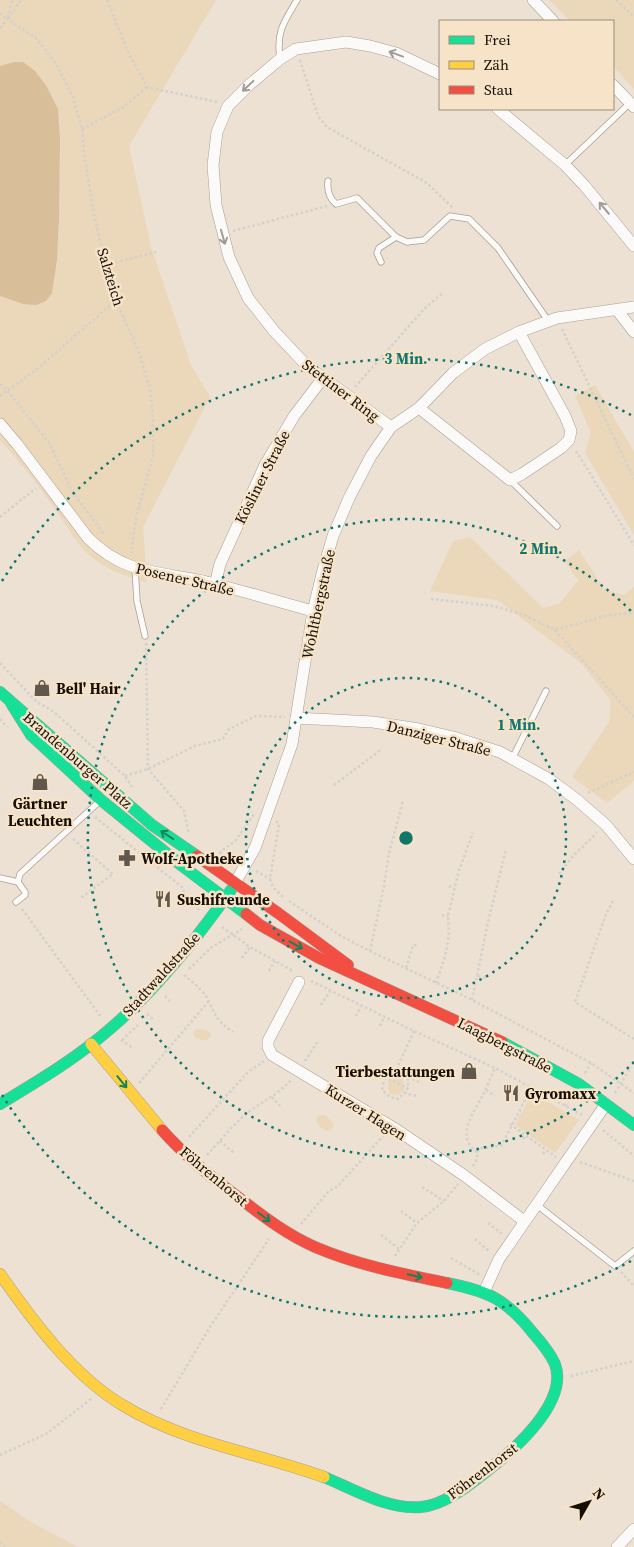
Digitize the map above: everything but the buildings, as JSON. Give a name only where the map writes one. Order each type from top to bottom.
[{"type":"street","points":[[533,0],[552,20]]},
{"type":"street","name":"Stettiner Ring","points":[[390,427],[307,366],[274,331],[248,298],[229,257],[216,205],[213,165],[217,132],[228,106],[280,59],[296,49],[346,42],[370,46],[396,53],[439,74]]},
{"type":"street","points":[[614,86],[632,105]]},
{"type":"street","points":[[499,110],[565,164],[634,246]]},
{"type":"street","name":"Wohltbergstraße","points":[[235,883],[255,848],[292,744],[313,611],[331,544],[349,498],[371,456],[390,427],[419,408],[461,367],[485,349],[519,332],[553,320],[634,307]]},
{"type":"street","points":[[617,310],[634,332]]},
{"type":"street","points":[[419,408],[510,480],[561,448],[569,440],[571,432],[519,332]]},
{"type":"street","name":"Kösliner Straße","points":[[215,585],[220,564],[265,465],[294,416],[323,378]]},
{"type":"street","name":"Posener Straße","points":[[0,424],[99,550],[132,567],[215,585],[313,611]]},
{"type":"street","points":[[0,692],[11,703]]},
{"type":"street","name":"Brandenburger Platz","points":[[11,703],[40,726],[152,825],[235,883]]},
{"type":"street","name":"Brandenburger Platz","points":[[11,703],[31,735],[101,800],[225,899]]},
{"type":"street","name":"Danziger Straße","points":[[296,718],[373,722],[419,730],[500,752],[549,779],[576,799],[606,825],[634,858]]},
{"type":"street","name":"Stadtwaldstraße","points":[[0,1104],[47,1076],[110,1029],[150,991],[225,899],[235,883]]},
{"type":"street","name":"Laagbergstraße","points":[[235,883],[315,939],[368,980]]},
{"type":"street","name":"Laagbergstraße","points":[[225,899],[260,925],[319,958],[517,1049],[579,1084],[634,1125]]},
{"type":"street","points":[[272,1055],[268,1047],[268,1041],[301,978]]},
{"type":"street","name":"Föhrenhorst","points":[[0,1274],[43,1332],[70,1362],[126,1408],[192,1438],[312,1473],[380,1500],[408,1508],[426,1507],[442,1502],[508,1455],[544,1414],[553,1397],[558,1379],[555,1365],[536,1336],[501,1300],[484,1292],[387,1269],[319,1249],[277,1227],[197,1165],[131,1093],[91,1044]]},
{"type":"street","name":"Kurzer Hagen","points":[[272,1055],[391,1127],[465,1176],[524,1221]]},
{"type":"street","points":[[484,1292],[499,1259],[606,1104]]},
{"type":"street","points":[[617,1547],[634,1529]]},
{"type":"lane","points":[[280,59],[278,43],[282,27],[297,0]]},
{"type":"lane","points":[[565,164],[632,105]]},
{"type":"lane","points":[[328,181],[327,189],[331,200],[336,204],[356,198],[396,237],[407,242],[424,240],[450,216],[469,218],[498,248],[553,320]]},
{"type":"lane","points":[[381,262],[377,253],[379,248],[396,237]]},
{"type":"lane","points":[[510,480],[557,526]]},
{"type":"lane","points":[[132,567],[145,636]]},
{"type":"lane","points":[[512,759],[546,691]]},
{"type":"lane","points":[[18,882],[20,874],[101,800],[110,789]]},
{"type":"lane","points":[[0,878],[18,882],[25,892],[25,895],[16,902]]},
{"type":"lane","points":[[537,1204],[615,1266],[634,1251]]},
{"type":"path","points":[[7,19],[12,0]]},
{"type":"path","points":[[0,28],[21,0]]},
{"type":"path","points":[[107,0],[128,52],[147,87]]},
{"type":"path","points":[[616,0],[634,17]]},
{"type":"path","name":"Salzteich","points":[[0,13],[36,38],[54,62],[73,97],[82,129],[94,215],[106,265],[116,300],[140,355],[150,390],[153,415],[152,456],[136,517],[132,567]]},
{"type":"path","points":[[296,49],[318,116],[327,127],[427,183],[452,207],[461,208]]},
{"type":"path","points":[[147,87],[210,99],[228,106]]},
{"type":"path","points":[[82,129],[124,107],[147,87]]},
{"type":"path","points":[[222,234],[322,208]]},
{"type":"path","points":[[106,265],[156,252]]},
{"type":"path","points":[[348,395],[424,309],[444,292]]},
{"type":"path","points":[[0,396],[43,364],[116,300]]},
{"type":"path","points":[[553,320],[634,479]]},
{"type":"path","points":[[0,384],[7,390],[49,443],[72,491],[106,538]]},
{"type":"path","points":[[577,452],[634,545]]},
{"type":"path","points":[[0,518],[46,481]]},
{"type":"path","points":[[431,599],[494,606],[524,615],[555,630],[634,717]]},
{"type":"path","points":[[555,630],[606,616],[634,612]]},
{"type":"path","points":[[145,636],[148,769],[184,811],[190,840],[183,834]]},
{"type":"path","points":[[0,662],[37,702],[54,712],[125,776],[135,791]]},
{"type":"path","points":[[125,776],[148,769],[196,746],[223,739],[230,729],[256,716],[296,718]]},
{"type":"path","points":[[0,726],[3,722]]},
{"type":"path","points":[[334,785],[382,749]]},
{"type":"path","points":[[576,799],[634,772]]},
{"type":"path","points":[[370,951],[389,853],[403,802]]},
{"type":"path","points":[[219,853],[236,840],[253,814],[268,813],[280,824],[270,879],[273,887],[287,900],[341,936],[472,1000],[591,1063],[634,1093]]},
{"type":"path","points":[[559,874],[574,855],[606,825]]},
{"type":"path","points":[[66,833],[113,874],[81,898]]},
{"type":"path","points":[[436,983],[445,957],[449,935],[448,916],[454,888],[473,833]]},
{"type":"path","points":[[472,1000],[488,922],[506,849]]},
{"type":"path","points":[[449,886],[454,888]]},
{"type":"path","points":[[613,901],[606,914],[574,1002],[634,1039]]},
{"type":"path","points":[[16,902],[110,1029]]},
{"type":"path","points":[[442,915],[448,916]]},
{"type":"path","points":[[232,935],[250,948],[301,978],[495,1068],[514,1081],[594,1123],[634,1156]]},
{"type":"path","points":[[406,968],[413,945],[418,945]]},
{"type":"path","points":[[242,958],[250,948]]},
{"type":"path","points":[[269,971],[275,961]]},
{"type":"path","points":[[184,975],[206,997],[213,1014],[222,1025],[233,1032]]},
{"type":"path","points":[[478,976],[485,978]]},
{"type":"path","points":[[321,1006],[330,991]]},
{"type":"path","points":[[164,996],[170,1001]]},
{"type":"path","points":[[131,1093],[208,1002]]},
{"type":"path","points":[[356,1016],[361,1006]]},
{"type":"path","points":[[147,1014],[154,1020]]},
{"type":"path","points":[[380,1026],[384,1017]]},
{"type":"path","points":[[396,1070],[414,1031]]},
{"type":"path","points":[[122,1040],[134,1048]]},
{"type":"path","points":[[197,1165],[234,1125],[250,1111],[285,1088],[299,1071],[318,1040]]},
{"type":"path","points":[[178,1146],[190,1136],[248,1072],[272,1055]]},
{"type":"path","points":[[606,1104],[622,1083],[631,1066]]},
{"type":"path","points":[[477,1152],[470,1147],[466,1136],[467,1125],[486,1090],[495,1068]]},
{"type":"path","points":[[408,1077],[408,1088],[398,1099],[390,1097],[382,1090],[384,1077],[390,1069],[403,1073],[419,1082]]},
{"type":"path","points":[[384,1077],[408,1088]]},
{"type":"path","points":[[486,1090],[495,1096]]},
{"type":"path","points":[[404,1093],[417,1096]]},
{"type":"path","points":[[272,1097],[280,1106]]},
{"type":"path","points":[[510,1124],[546,1150],[567,1161],[634,1181]]},
{"type":"path","points":[[292,1236],[329,1191],[338,1186],[391,1127]]},
{"type":"path","points":[[523,1140],[526,1134]]},
{"type":"path","points":[[220,1141],[234,1153]]},
{"type":"path","points":[[543,1154],[546,1150]]},
{"type":"path","points":[[349,1166],[353,1169]]},
{"type":"path","points":[[422,1187],[444,1201]]},
{"type":"path","points":[[326,1188],[329,1191]]},
{"type":"path","points":[[306,1211],[309,1214]]},
{"type":"path","points":[[402,1211],[417,1223]]},
{"type":"path","points":[[488,1223],[512,1241]]},
{"type":"path","points":[[154,1422],[210,1327],[277,1227]]},
{"type":"path","points":[[381,1235],[399,1249]]},
{"type":"path","points":[[475,1239],[499,1259]]},
{"type":"path","points":[[451,1258],[490,1280]]},
{"type":"path","points":[[615,1266],[634,1286]]},
{"type":"path","points":[[558,1379],[634,1361]]},
{"type":"path","points":[[0,1455],[46,1434],[102,1390]]},
{"type":"path","points":[[1,1543],[6,1547]]},
{"type":"shaded area","points":[[0,0],[216,0],[129,146],[151,247],[191,365],[210,397],[143,527],[147,582],[115,571],[92,558],[75,539],[31,477],[0,440],[0,296],[23,304],[52,293],[57,260],[60,140],[58,109],[14,62],[0,66]]},
{"type":"shaded area","points":[[549,0],[634,0],[634,89],[614,67],[614,20],[569,20]]},
{"type":"shaded area","points":[[14,62],[23,62],[35,71],[47,87],[58,109],[60,140],[57,260],[52,293],[46,301],[36,305],[23,304],[0,296],[0,66]]},
{"type":"shaded area","points":[[595,385],[634,452],[634,535],[585,453],[591,432],[575,396]]},
{"type":"shaded area","points":[[470,537],[543,608],[559,604],[578,581],[565,561],[579,550],[604,589],[624,595],[634,587],[634,781],[607,803],[572,777],[609,722],[611,701],[582,664],[497,600],[430,591],[453,541]]},
{"type":"shaded area","points":[[197,1029],[206,1030],[211,1033],[211,1036],[207,1040],[198,1039],[193,1033]]},
{"type":"shaded area","points":[[395,1074],[403,1077],[404,1090],[394,1095],[389,1094],[388,1081],[390,1076]]},
{"type":"shaded area","points":[[533,1093],[579,1120],[555,1153],[515,1125]]},
{"type":"shaded area","points":[[326,1115],[334,1125],[331,1130],[326,1131],[319,1126],[316,1120],[318,1116]]},
{"type":"shaded area","points":[[0,1501],[31,1522],[78,1547],[0,1547]]},
{"type":"traffic: fast","points":[[0,692],[152,825],[197,856]]},
{"type":"traffic: fast","points":[[11,703],[31,735],[101,800],[181,865],[246,914]]},
{"type":"traffic: fast","points":[[0,1104],[71,1059],[128,1013],[175,963],[231,890]]},
{"type":"traffic: fast","points":[[502,1042],[579,1084],[634,1125]]},
{"type":"traffic: fast","points":[[324,1477],[383,1502],[409,1507],[430,1505],[456,1494],[498,1462],[524,1438],[547,1409],[554,1394],[557,1379],[555,1364],[542,1344],[523,1321],[505,1304],[474,1289],[447,1283]]},
{"type":"traffic: slow","points":[[91,1044],[162,1130]]},
{"type":"traffic: slow","points":[[0,1274],[40,1329],[55,1346],[105,1394],[124,1406],[147,1419],[197,1438],[324,1477]]},
{"type":"traffic: jam","points":[[197,856],[348,965]]},
{"type":"traffic: jam","points":[[246,914],[260,925],[319,958],[502,1042]]},
{"type":"traffic: jam","points":[[162,1130],[210,1176],[268,1220],[295,1237],[347,1259],[447,1283]]},
{"type":"place","name":"Bell' Hair","points":[[42,688]]},
{"type":"place","name":"Gärtner Leuchten","points":[[40,782]]},
{"type":"place","name":"Wolf-Apotheke","points":[[127,858]]},
{"type":"place","name":"Sushifreunde","points":[[163,899]]},
{"type":"place","name":"Tierbestattungen","points":[[469,1071]]},
{"type":"place","name":"Gyromaxx","points":[[511,1093]]}]
